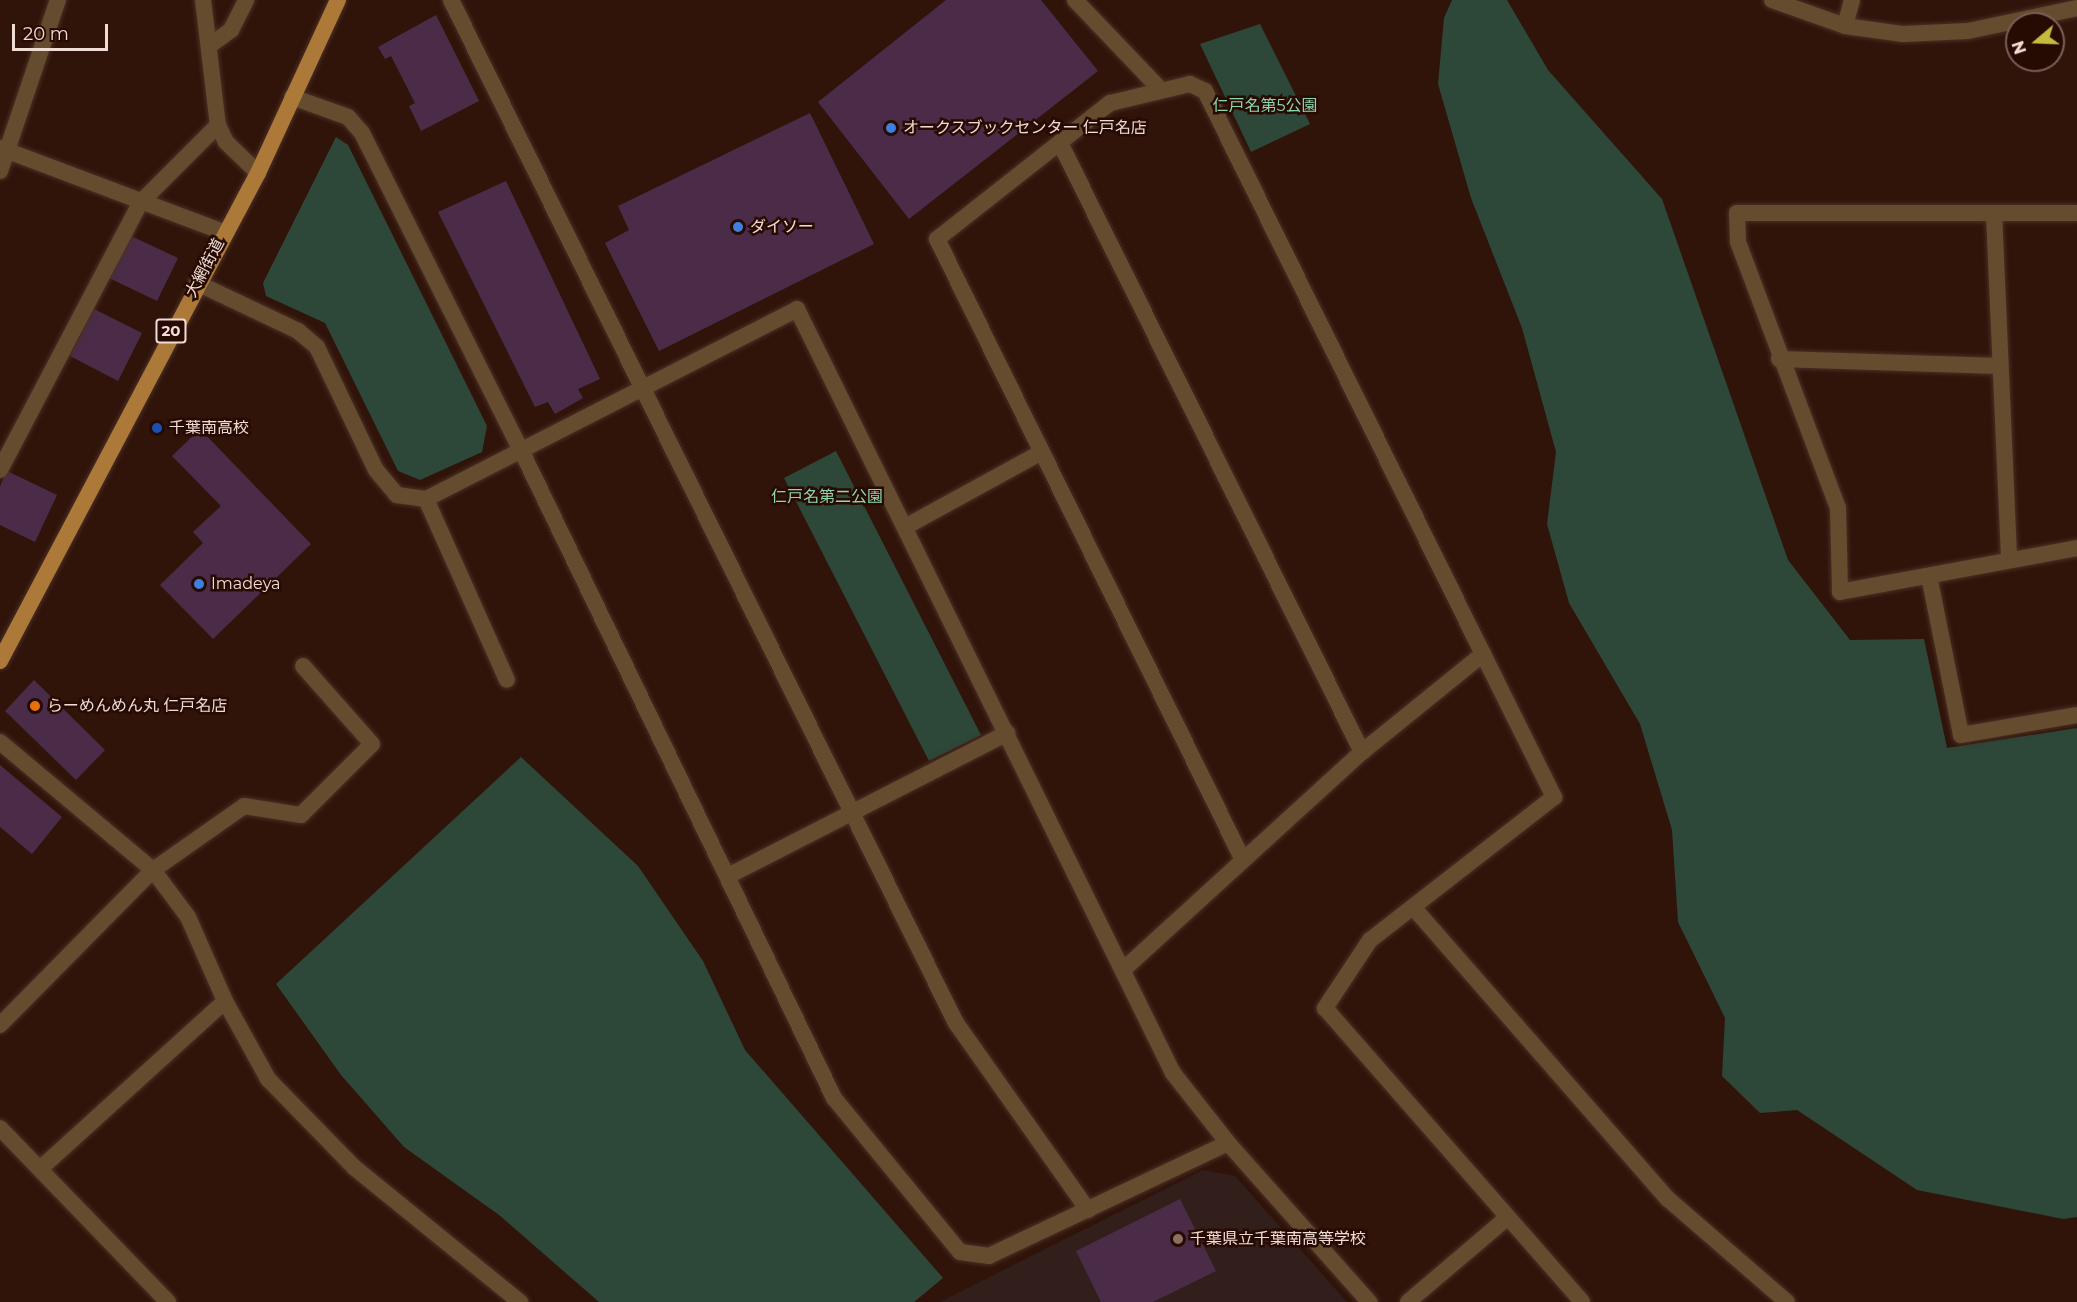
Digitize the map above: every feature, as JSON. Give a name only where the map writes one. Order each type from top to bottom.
[{"type":"main road","name":"大網街道","points":[[0,661],[224,231],[258,173],[338,0]]},
{"type":"street","points":[[0,171],[5,150],[57,0]]},
{"type":"street","points":[[203,0],[218,125],[226,142],[258,173]]},
{"type":"street","points":[[209,46],[231,30],[246,0]]},
{"type":"street","points":[[451,0],[644,388],[851,816],[956,1023],[1088,1210]]},
{"type":"street","points":[[1075,0],[1160,88]]},
{"type":"street","points":[[1772,0],[1845,26],[1903,34],[1968,32],[2077,8]]},
{"type":"street","points":[[1845,26],[1852,0]]},
{"type":"street","points":[[1242,858],[1040,453],[937,239],[1110,103],[1160,88],[1190,84],[1205,92],[1554,797],[1370,940],[1325,1008],[1582,1302]]},
{"type":"street","points":[[292,97],[348,117],[362,133],[522,452],[834,1098],[960,1252],[989,1256],[1228,1143]]},
{"type":"street","points":[[0,470],[141,202],[218,125]]},
{"type":"street","points":[[1060,143],[1362,752]]},
{"type":"street","points":[[5,150],[224,231]]},
{"type":"street","points":[[2077,213],[1737,213],[1738,242],[1779,359],[1838,508],[1840,592],[2077,548]]},
{"type":"street","points":[[1994,213],[2009,560]]},
{"type":"street","points":[[197,284],[298,331],[317,347],[376,470],[397,495],[426,499],[522,452],[798,309],[1173,1073],[1228,1143],[1369,1302]]},
{"type":"street","points":[[1779,359],[2000,366]]},
{"type":"street","points":[[905,526],[1040,453]]},
{"type":"street","points":[[426,499],[507,680]]},
{"type":"street","points":[[1929,576],[1961,735],[2077,715]]},
{"type":"street","points":[[1123,970],[1242,858],[1362,752],[1483,654]]},
{"type":"street","points":[[0,1025],[153,870],[244,806],[301,815],[372,744],[303,666]]},
{"type":"street","points":[[728,876],[851,816],[1008,733]]},
{"type":"street","points":[[0,742],[153,870],[188,917],[225,1001],[268,1079],[355,1168],[520,1302]]},
{"type":"street","points":[[1413,907],[1668,1199],[1787,1302]]},
{"type":"street","points":[[41,1168],[225,1001]]},
{"type":"street","points":[[0,1128],[168,1302]]},
{"type":"street","points":[[1408,1302],[1508,1217]]},
{"type":"shaded area","name":"千葉県立千葉南高等学校","points":[[1203,1170],[1235,1176],[1347,1302],[940,1302]]},
{"type":"green space","points":[[1452,0],[1507,0],[1548,70],[1662,199],[1788,560],[1850,640],[1924,639],[1947,748],[2077,728],[2077,1217],[2063,1219],[1917,1190],[1797,1110],[1760,1113],[1722,1076],[1725,1018],[1678,922],[1672,830],[1640,724],[1569,603],[1547,524],[1556,452],[1522,328],[1471,198],[1438,84],[1444,18]]},
{"type":"green space","name":"仁戸名第5公園","points":[[1260,24],[1310,124],[1251,152],[1200,44]]},
{"type":"green space","points":[[336,137],[348,145],[487,426],[482,452],[420,480],[398,471],[325,323],[266,296],[263,283]]},
{"type":"green space","name":"仁戸名第二公園","points":[[836,451],[981,735],[929,761],[784,478]]},
{"type":"green space","points":[[521,757],[638,866],[703,961],[745,1050],[943,1278],[914,1302],[599,1302],[499,1215],[404,1147],[341,1075],[276,984]]},
{"type":"building","points":[[946,0],[1041,0],[1098,71],[909,219],[818,102]]},
{"type":"building","points":[[436,15],[479,101],[421,131],[409,106],[415,103],[391,56],[385,59],[378,47]]},
{"type":"building","points":[[810,113],[874,244],[659,351],[605,243],[629,230],[618,206]]},
{"type":"building","points":[[506,181],[600,379],[578,389],[583,398],[555,414],[548,402],[535,407],[438,212]]},
{"type":"building","points":[[129,235],[178,258],[157,301],[109,278]]},
{"type":"building","points":[[94,309],[142,333],[118,381],[70,356]]},
{"type":"building","points":[[200,429],[311,544],[213,639],[160,585],[203,543],[193,532],[221,506],[172,456]]},
{"type":"building","points":[[7,471],[57,495],[35,542],[0,525],[0,486]]},
{"type":"building","points":[[34,680],[105,750],[76,780],[5,711]]},
{"type":"building","points":[[0,765],[62,817],[32,854],[0,827]]},
{"type":"building","points":[[1180,1199],[1216,1271],[1153,1302],[1101,1302],[1076,1251]]},
{"type":"place","name":"オークスブックセンター 仁戸名店","points":[[891,128]]},
{"type":"place","name":"ダイソー","points":[[738,227]]},
{"type":"place","name":"千葉南高校","points":[[157,428]]},
{"type":"place","name":"Imadeya","points":[[199,584]]},
{"type":"place","name":"らーめんめん丸 仁戸名店","points":[[35,706]]},
{"type":"place","name":"千葉県立千葉南高等学校","points":[[1178,1239]]}]
